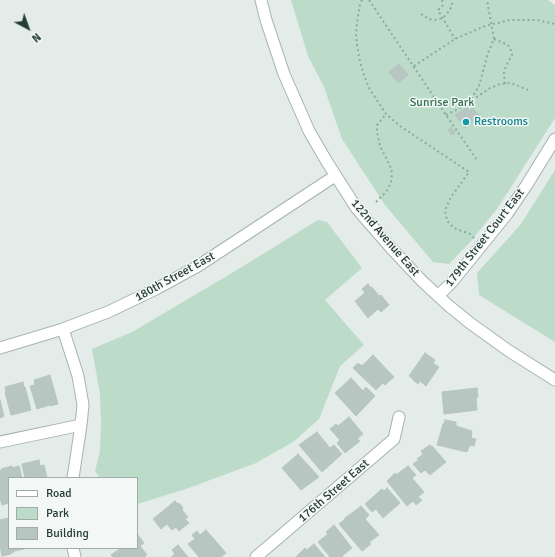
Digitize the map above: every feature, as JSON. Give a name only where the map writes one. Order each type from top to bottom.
[{"type":"street","name":"122nd Avenue East","points":[[261,0],[284,74],[309,130],[335,176],[357,209],[375,231],[438,296],[470,323],[509,351],[555,380]]},
{"type":"street","name":"179th Street Court East","points":[[438,296],[452,282],[507,214],[555,139]]},
{"type":"street","name":"180th Street East","points":[[0,348],[63,329],[108,312],[156,289],[198,266],[335,176]]},
{"type":"street","points":[[63,329],[78,376],[83,405],[73,477]]},
{"type":"street","name":"176th Street East","points":[[256,557],[394,439],[399,417]]},
{"type":"street","points":[[0,442],[81,425]]},
{"type":"path","points":[[362,0],[360,4],[356,35],[360,62],[369,88],[386,114],[409,133],[469,172],[451,197],[445,210],[447,221],[454,228],[470,234],[477,240]]},
{"type":"path","points":[[369,0],[477,160]]},
{"type":"path","points":[[442,0],[442,7],[438,10],[455,39]]},
{"type":"path","points":[[421,14],[429,19],[435,20],[443,18],[452,6],[452,0]]},
{"type":"path","points":[[464,106],[479,86],[488,53],[494,40],[487,0]]},
{"type":"path","points":[[414,66],[455,39],[491,24],[510,20],[537,20],[555,24]]},
{"type":"path","points":[[494,40],[508,45],[512,52],[512,56],[504,73],[505,84]]},
{"type":"path","points":[[446,115],[464,106],[490,88],[500,84],[511,83],[531,90]]},
{"type":"path","points":[[376,202],[388,189],[392,182],[391,168],[380,146],[376,132],[377,125],[386,114]]},
{"type":"green space","name":"Sunrise Park","points":[[291,0],[548,0],[555,5],[555,118],[497,209],[471,241],[449,264],[433,262],[385,205],[342,139],[324,87],[308,56]]},
{"type":"green space","points":[[555,170],[555,342],[479,295],[477,273],[521,224]]},
{"type":"green space","points":[[318,220],[327,222],[362,268],[325,300],[364,345],[340,366],[319,419],[293,442],[256,463],[186,489],[138,504],[138,477],[99,477],[95,471],[100,451],[101,424],[100,394],[92,349],[132,332]]},
{"type":"building","points":[[399,64],[408,75],[398,83],[389,72]]},
{"type":"building","name":"Restrooms","points":[[467,107],[469,111],[473,108],[480,117],[465,128],[455,115]]},
{"type":"building","points":[[451,127],[455,133],[452,135],[448,130]]},
{"type":"building","points":[[368,284],[379,296],[381,295],[389,305],[381,312],[378,309],[368,318],[355,301],[365,293],[362,289]]},
{"type":"building","points":[[425,353],[435,360],[433,363],[439,367],[426,386],[420,381],[418,384],[409,376]]},
{"type":"building","points":[[373,355],[394,377],[385,385],[383,383],[376,390],[353,368],[358,363],[362,366]]},
{"type":"building","points":[[50,375],[58,404],[37,409],[30,386],[35,385],[34,380]]},
{"type":"building","points":[[351,378],[363,391],[366,387],[375,396],[356,416],[335,393]]},
{"type":"building","points":[[23,382],[31,410],[11,415],[5,387]]},
{"type":"building","points":[[477,388],[477,410],[444,414],[442,392]]},
{"type":"building","points":[[0,400],[4,416],[0,418]]},
{"type":"building","points":[[349,417],[363,434],[357,439],[360,441],[345,453],[337,443],[340,440],[330,429],[336,424],[338,426]]},
{"type":"building","points":[[445,420],[456,422],[456,426],[472,431],[471,438],[476,439],[474,446],[470,445],[467,452],[437,445]]},
{"type":"building","points":[[317,432],[330,448],[334,445],[342,454],[322,472],[299,445]]},
{"type":"building","points":[[430,445],[446,462],[430,475],[425,470],[421,473],[413,464],[419,460],[417,459],[423,454],[421,451]]},
{"type":"building","points":[[298,454],[319,477],[301,490],[282,468]]},
{"type":"building","points":[[39,460],[40,466],[44,465],[47,477],[25,477],[22,464]]},
{"type":"building","points":[[19,466],[22,477],[8,477],[8,503],[2,505],[0,498],[1,469]]},
{"type":"building","points":[[408,466],[416,475],[412,478],[424,492],[418,497],[422,500],[416,505],[413,501],[407,506],[387,481],[395,473],[396,475]]},
{"type":"building","points":[[387,488],[400,503],[383,518],[376,509],[372,512],[365,504],[382,489],[384,491]]},
{"type":"building","points":[[175,501],[183,508],[182,510],[188,517],[185,519],[189,523],[179,531],[176,527],[172,530],[167,524],[161,529],[153,519]]},
{"type":"building","points":[[361,506],[369,515],[365,519],[379,535],[369,542],[371,544],[362,551],[339,524]]},
{"type":"building","points":[[8,518],[8,549],[24,549],[2,556],[0,545],[0,520]]},
{"type":"building","points":[[334,525],[352,548],[342,556],[343,557],[330,557],[318,542],[328,534],[326,532]]},
{"type":"building","points":[[206,530],[226,553],[221,557],[199,557],[188,544],[195,539],[192,535],[197,531],[200,535]]},
{"type":"building","points":[[138,535],[144,543],[140,546],[147,555],[144,557],[113,557],[111,555],[120,549],[138,549]]},
{"type":"building","points":[[314,544],[325,557],[296,557],[305,548],[307,550]]},
{"type":"building","points":[[178,545],[188,557],[171,557],[175,554],[172,550]]},
{"type":"place","name":"Restrooms","points":[[466,122]]}]
